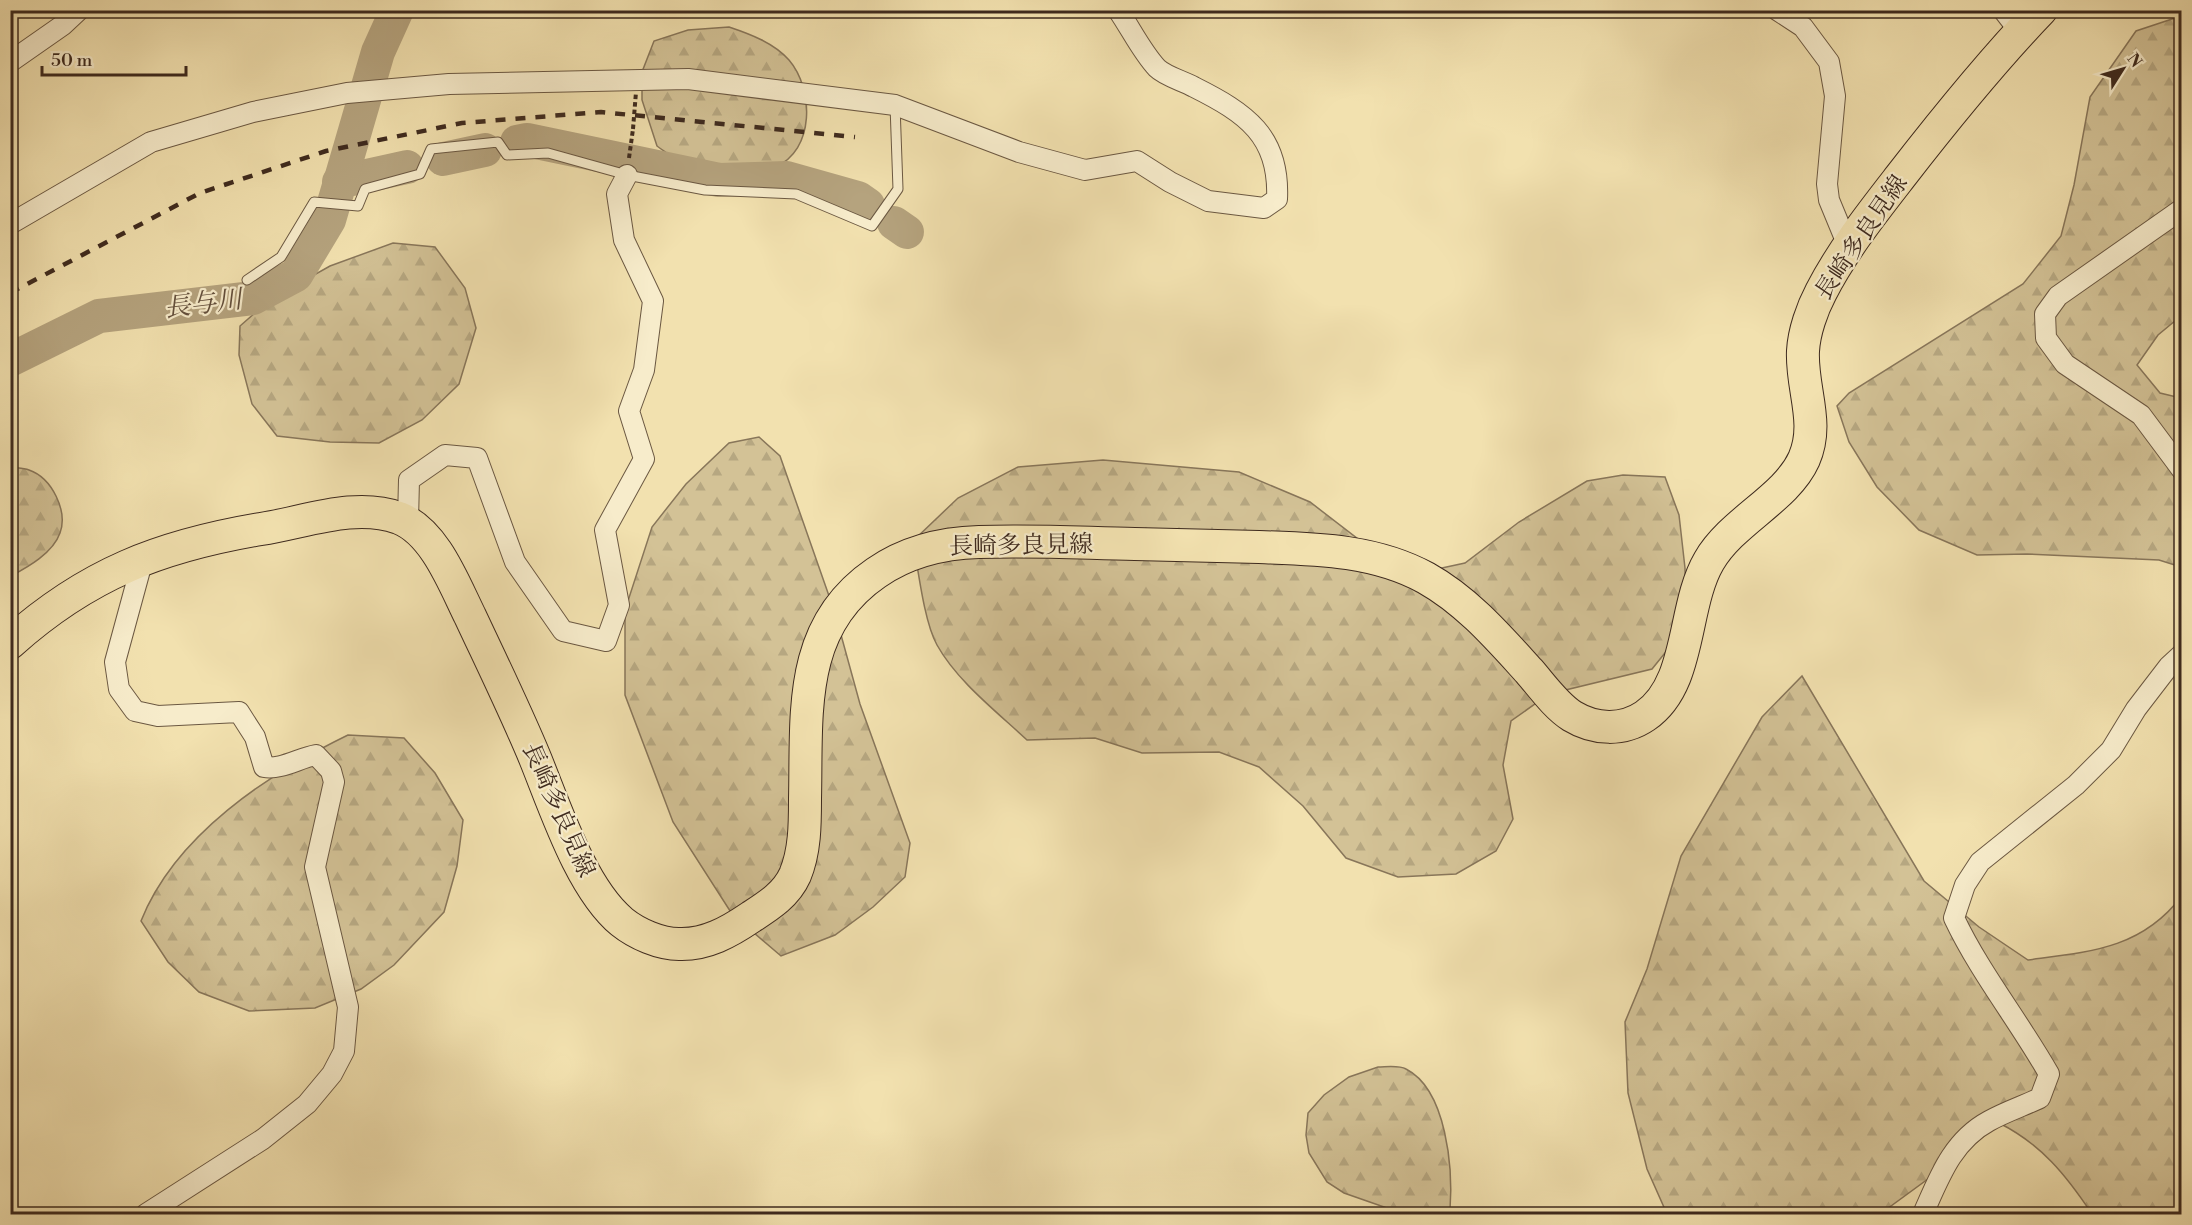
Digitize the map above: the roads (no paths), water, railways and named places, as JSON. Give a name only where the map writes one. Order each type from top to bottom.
[{"type":"main road","name":"長崎多良見線","points":[[408,521],[443,560],[534,756],[563,830],[595,889],[620,920],[647,937],[677,945],[713,939],[778,899],[794,880],[804,840],[807,688],[819,643],[838,607],[861,583],[891,563],[925,549],[972,541],[1312,549],[1378,557],[1429,579],[1479,616],[1569,715],[1604,729],[1638,722],[1658,705],[1674,680],[1695,594],[1709,560],[1731,532],[1790,480],[1805,458],[1812,427],[1803,350],[1815,305],[1848,246],[2021,18]]},
{"type":"main road","points":[[10,643],[37,619],[85,585],[143,559],[235,534],[363,510],[408,521]]},
{"type":"street","points":[[10,62],[63,26],[79,10]]},
{"type":"street","points":[[10,224],[151,142],[253,112],[348,93],[417,86],[688,79],[895,105],[1019,152],[1085,170],[1137,162],[1208,201],[1264,208],[1277,199],[1278,177],[1272,151],[1257,129],[1217,99],[1158,69],[1118,10]]},
{"type":"street","points":[[1777,10],[1803,27],[1829,62],[1835,96],[1827,184],[1829,200],[1848,246]]},
{"type":"street","points":[[408,521],[409,480],[445,455],[477,458],[515,562],[563,631],[606,641],[620,605],[605,530],[644,459],[629,411],[644,370],[653,301],[624,240],[617,194],[627,175]]},
{"type":"street","points":[[2181,209],[2058,296],[2044,314],[2046,338],[2065,364],[2141,415],[2181,470]]},
{"type":"street","points":[[143,559],[115,663],[119,689],[135,711],[158,716],[239,712],[255,736],[264,767],[275,769],[302,757],[316,755],[331,771],[334,782],[315,867],[348,1007],[344,1051],[332,1074],[307,1104],[263,1139],[146,1215]]},
{"type":"street","points":[[1923,1215],[1944,1166],[1960,1143],[1989,1121],[2040,1098],[2049,1074],[2023,1027],[1966,943],[1954,918],[1965,885],[1980,862],[2076,785],[2111,750],[2136,709],[2181,654]]},
{"type":"lane","points":[[247,280],[281,257],[314,202],[358,206],[365,189],[420,174],[431,149],[498,142],[507,155],[548,153],[627,175],[705,190],[796,194],[872,226],[898,189],[895,105]]},
{"type":"waterway","name":"長与川","points":[[10,360],[99,316],[253,298],[296,275],[329,220],[378,52],[397,10]]},
{"type":"waterway","points":[[517,142],[527,140],[719,180],[787,178],[858,198],[868,205]]},
{"type":"waterway","points":[[443,159],[485,150]]},
{"type":"waterway","points":[[339,182],[407,167]]},
{"type":"waterway","points":[[894,223],[907,232]]},
{"type":"railway","points":[[10,293],[200,193],[326,151],[462,123],[601,112],[855,137]]}]
